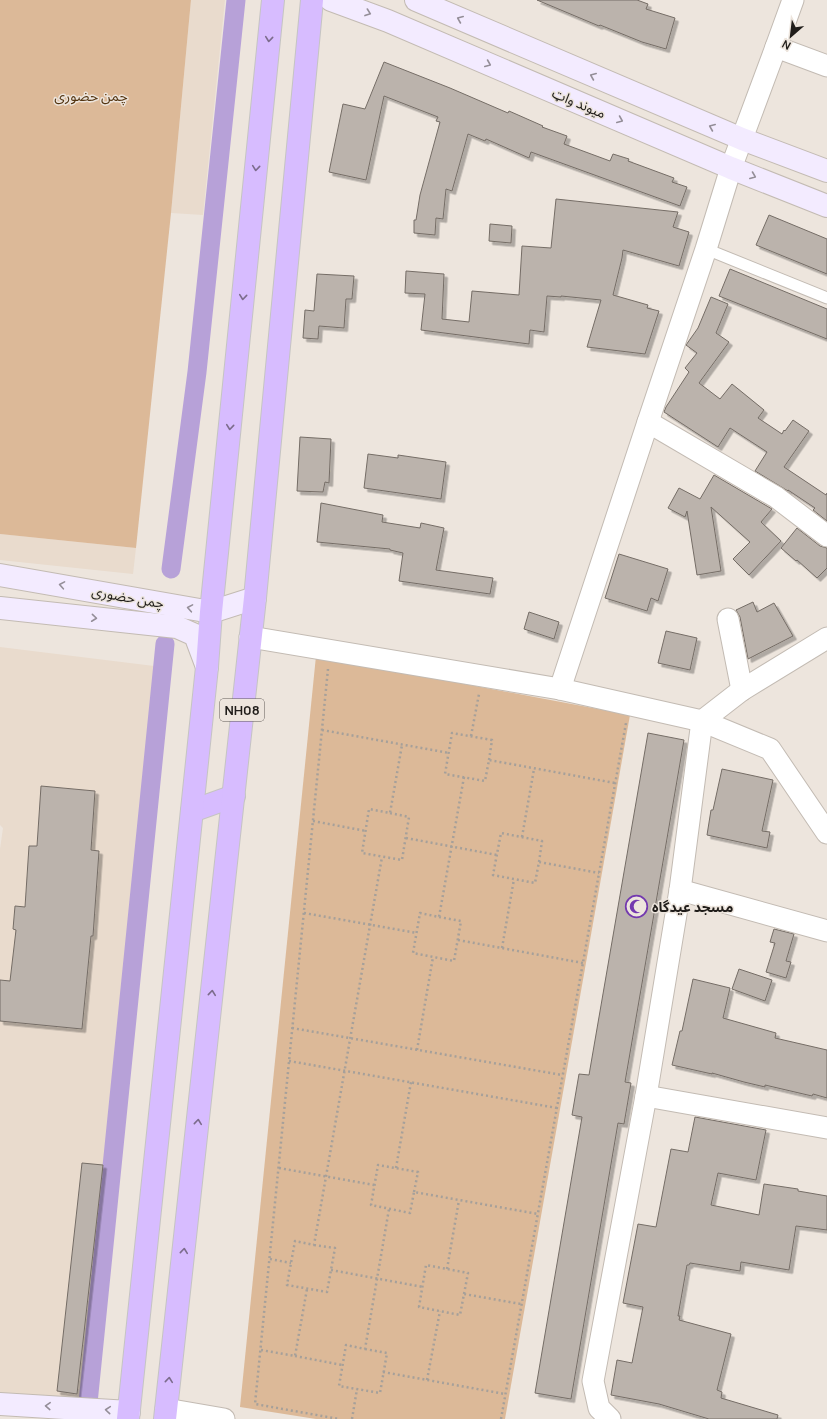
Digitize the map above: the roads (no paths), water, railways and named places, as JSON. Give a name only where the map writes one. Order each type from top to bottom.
[{"type":"highway","name":"NH08","points":[[129,1415],[207,667],[211,612],[273,0]]},
{"type":"highway","name":"NH08","points":[[165,1414],[255,598],[312,0]]},
{"type":"highway","points":[[192,811],[234,796]]},
{"type":"main road","name":"میوند واټ","points":[[331,0],[388,21],[731,168],[827,206]]},
{"type":"main road","points":[[416,0],[742,139],[827,171]]},
{"type":"main road","name":"چمن حضوری","points":[[0,574],[211,612],[255,598]]},
{"type":"main road","name":"چمن حضوری","points":[[0,608],[177,627],[195,635],[207,667]]},
{"type":"main road","points":[[0,1404],[129,1415]]},
{"type":"street","points":[[560,689],[706,249],[731,168],[793,0]]},
{"type":"street","points":[[776,47],[827,66]]},
{"type":"street","points":[[648,422],[776,497],[827,536]]},
{"type":"street","points":[[728,619],[742,690]]},
{"type":"street","points":[[250,637],[560,689],[702,721],[770,749],[827,834]]},
{"type":"street","points":[[610,1419],[599,1408],[593,1381],[646,1096],[680,890],[702,721],[742,690],[827,638]]},
{"type":"street","points":[[680,890],[827,931]]},
{"type":"street","points":[[646,1096],[827,1128]]},
{"type":"street","points":[[165,1414],[224,1419]]},
{"type":"lane","points":[[706,249],[827,298]]},
{"type":"waterway","points":[[171,569],[197,372],[236,0]]},
{"type":"waterway","points":[[88,1403],[165,644]]},
{"type":"place","name":"مسجد عیدگاه","points":[[637,907]]}]
